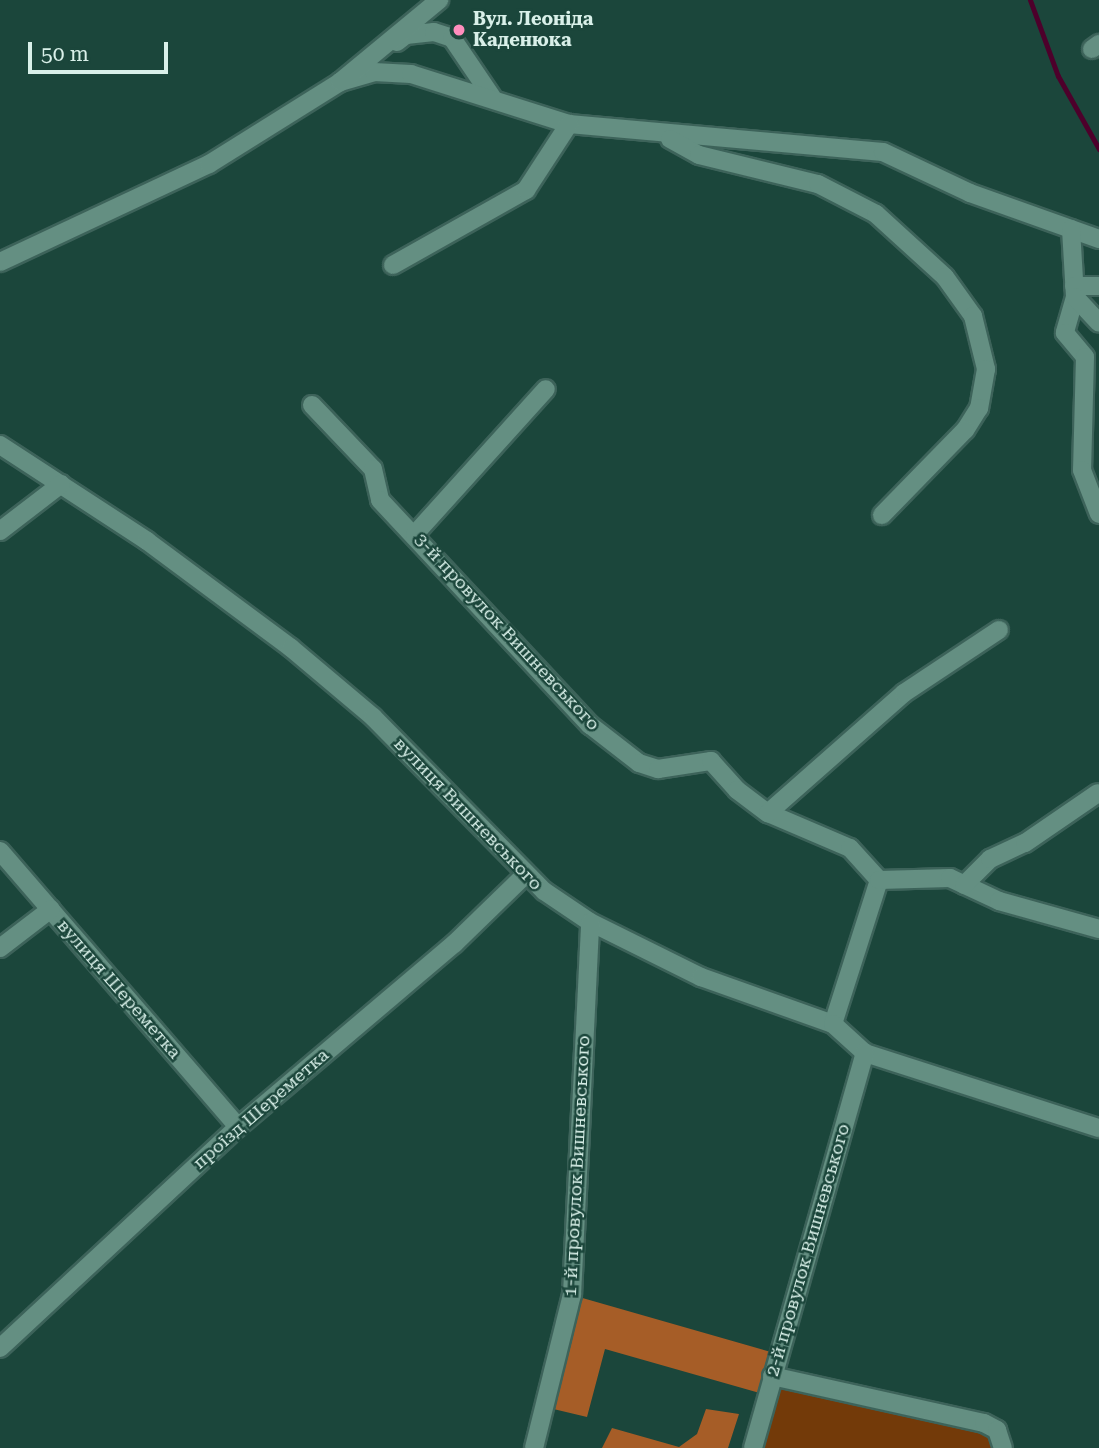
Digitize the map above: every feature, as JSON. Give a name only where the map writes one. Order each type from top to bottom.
[{"type":"street","points":[[340,82],[439,0]]},
{"type":"street","points":[[0,262],[209,163],[340,82],[406,35],[434,32],[452,38],[492,97]]},
{"type":"street","points":[[340,82],[374,72],[411,74],[492,97],[569,124],[664,135],[883,152],[970,193],[1099,239]]},
{"type":"street","points":[[393,265],[526,190],[569,124]]},
{"type":"street","points":[[664,135],[699,155],[818,184],[876,214],[945,277],[973,316],[986,369],[979,408],[965,430],[882,515]]},
{"type":"street","points":[[1071,229],[1074,292],[1065,333],[1085,357],[1082,470],[1099,514]]},
{"type":"street","points":[[1074,292],[1099,286]]},
{"type":"street","points":[[1074,292],[1099,323]]},
{"type":"street","points":[[415,534],[546,389]]},
{"type":"street","name":"3-й провулок Вишневського","points":[[312,405],[373,469],[380,500],[415,534],[590,725],[639,762],[658,769],[711,761],[737,790],[768,813],[850,848],[879,880]]},
{"type":"street","name":"вулиця Вишневського","points":[[0,445],[198,577],[335,684],[476,819],[526,875],[590,922],[701,977],[833,1024]]},
{"type":"street","points":[[0,531],[61,484]]},
{"type":"street","points":[[768,813],[904,693],[999,630]]},
{"type":"street","points":[[964,885],[990,859],[1025,843],[1098,793]]},
{"type":"street","name":"вулиця Шереметка","points":[[0,851],[238,1126]]},
{"type":"street","name":"проїзд Шереметка","points":[[0,1348],[238,1126],[454,944],[526,875]]},
{"type":"street","points":[[1099,929],[999,901],[964,885],[925,875],[879,880],[833,1024],[865,1053],[1099,1128]]},
{"type":"street","points":[[0,948],[51,909]]},
{"type":"street","name":"1-й провулок Вишневського","points":[[534,1448],[572,1295],[590,922]]},
{"type":"street","name":"2-й провулок Вишневського","points":[[752,1448],[865,1053]]},
{"type":"street","points":[[772,1376],[984,1423],[996,1430],[1003,1448]]},
{"type":"shaded area","points":[[572,1295],[778,1354],[767,1395],[605,1349],[587,1417],[545,1407]]},
{"type":"shaded area","points":[[772,1376],[984,1423],[1003,1448],[753,1448]]},
{"type":"shaded area","points":[[706,1409],[739,1414],[728,1448],[602,1448],[612,1428],[679,1447],[697,1434]]},
{"type":"waterway","points":[[1030,0],[1058,76],[1099,149]]},
{"type":"place","name":"Вул. Леоніда Каденюка","points":[[459,30]]}]
